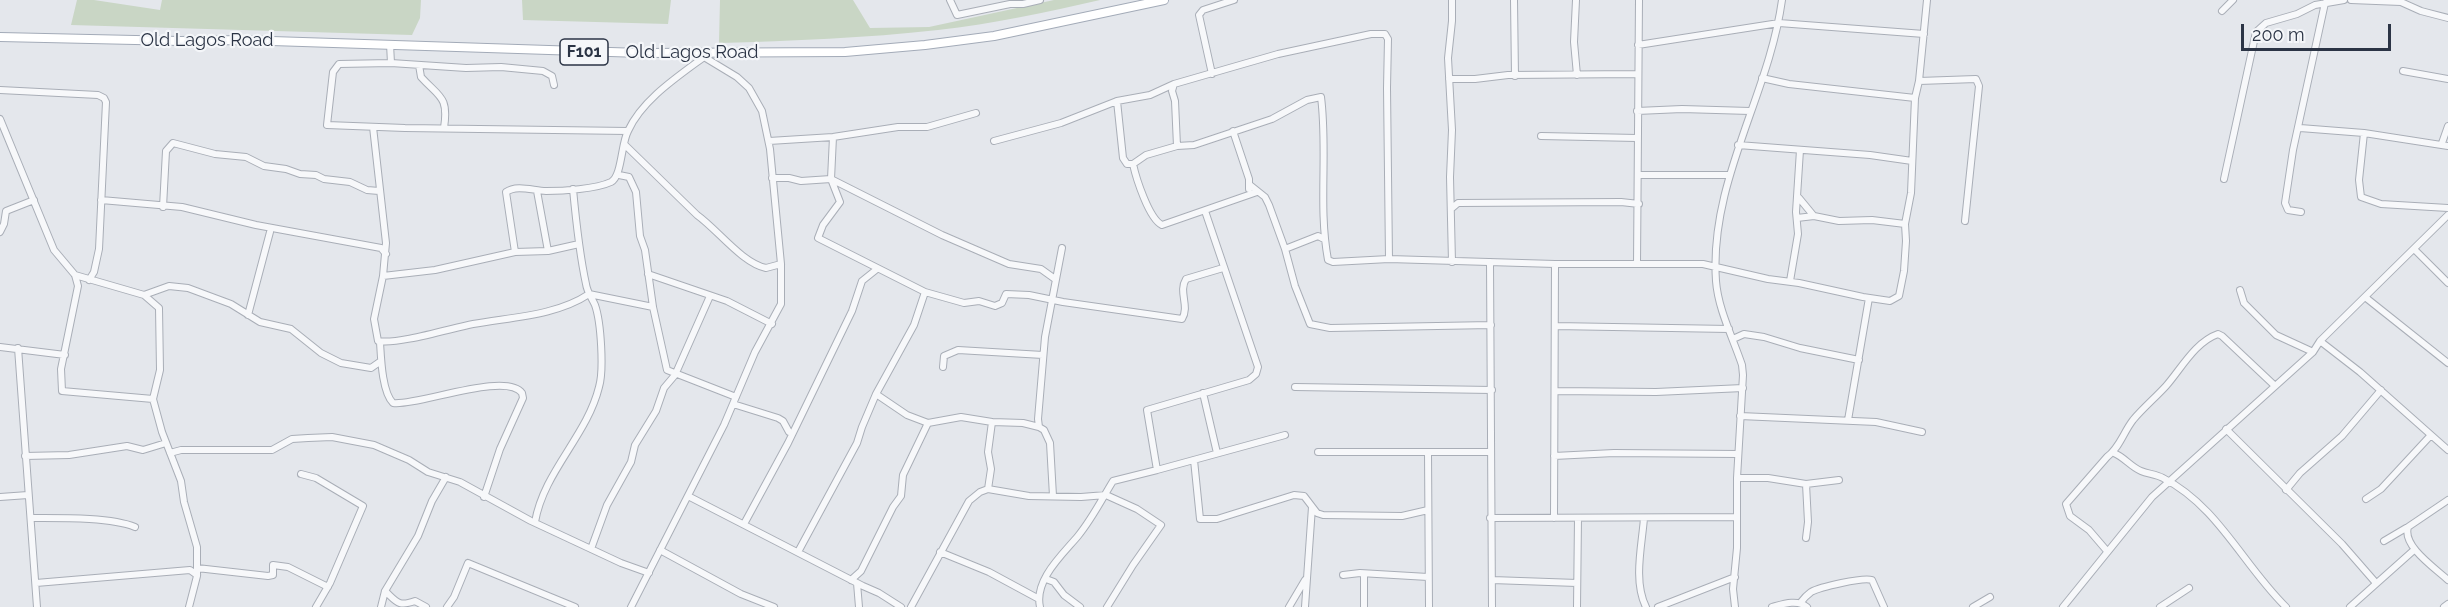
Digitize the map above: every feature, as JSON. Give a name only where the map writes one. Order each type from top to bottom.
[{"type":"main road","name":"Old Lagos Road","points":[[0,38],[390,44],[703,55],[845,52],[925,45],[1004,34],[1164,0]]},
{"type":"street","points":[[950,0],[957,15],[1010,3],[1023,4],[1040,0]]},
{"type":"street","points":[[1212,74],[1199,15],[1203,10],[1234,0]]},
{"type":"street","points":[[1452,0],[1448,58],[1452,262]]},
{"type":"street","points":[[1514,0],[1515,76]]},
{"type":"street","points":[[1576,0],[1574,42],[1577,75]]},
{"type":"street","points":[[1637,264],[1639,0]]},
{"type":"street","points":[[1735,607],[1733,589],[1743,387],[1742,365],[1718,292],[1716,266],[1719,230],[1729,175],[1779,23],[1782,0]]},
{"type":"street","points":[[1117,101],[1123,158],[1127,164],[1133,164],[1146,155],[1177,146],[1194,145],[1272,119],[1307,100],[1321,97],[1324,125],[1322,207],[1328,260],[1389,259],[1716,266],[1746,275],[1790,281],[1890,301],[1899,296],[1906,251],[1905,224],[1911,193],[1915,98],[1919,81],[1927,0]]},
{"type":"street","points":[[2223,11],[2233,0]]},
{"type":"street","points":[[2224,179],[2256,32],[2266,23],[2325,3],[2344,0]]},
{"type":"street","points":[[2351,0],[2400,1],[2421,11],[2448,18]]},
{"type":"street","points":[[2301,212],[2288,210],[2285,203],[2293,150],[2300,128],[2325,3]]},
{"type":"street","points":[[1638,45],[1779,23],[1924,34]]},
{"type":"street","points":[[994,141],[1061,123],[1117,101],[1150,95],[1174,84],[1278,54],[1379,33],[1384,34],[1388,39],[1389,259]]},
{"type":"street","points":[[390,44],[391,63]]},
{"type":"street","points":[[515,252],[506,192],[510,189],[524,188],[537,191],[573,189],[612,182],[619,175],[628,131],[656,95],[703,55],[737,77],[749,88],[759,105],[769,141],[781,264],[781,304],[755,352],[735,401],[631,607]]},
{"type":"street","points":[[554,85],[552,76],[543,70],[391,63],[339,64],[333,72],[327,125],[373,128],[628,131]]},
{"type":"street","points":[[419,65],[421,77],[442,97],[444,128]]},
{"type":"street","points":[[2403,71],[2448,79]]},
{"type":"street","points":[[1449,79],[1638,74]]},
{"type":"street","points":[[1762,78],[1808,86],[1915,98]]},
{"type":"street","points":[[1919,81],[1976,79],[1979,86],[1965,221]]},
{"type":"street","points":[[1174,84],[1172,91],[1175,101],[1177,146]]},
{"type":"street","points":[[0,90],[104,98],[106,111],[99,249],[94,272],[89,280]]},
{"type":"street","points":[[1637,111],[1682,109],[1750,111]]},
{"type":"street","points":[[769,141],[833,137],[898,127],[927,128],[976,113]]},
{"type":"street","points":[[0,119],[54,250],[75,275],[144,295],[160,311],[160,370],[153,399],[166,443],[183,486],[184,502],[197,547],[197,572],[189,607]]},
{"type":"street","points":[[2300,128],[2364,133],[2445,144],[2448,126]]},
{"type":"street","points":[[373,128],[386,254],[374,319],[376,340],[380,342],[381,361],[390,399],[393,403],[476,388],[514,387],[519,389],[523,398],[500,448],[484,496]]},
{"type":"street","points":[[1233,131],[1250,185],[1266,197],[1310,324],[1330,328],[1491,325]]},
{"type":"street","points":[[2364,133],[2359,180],[2361,197],[2381,204],[2448,208]]},
{"type":"street","points":[[1541,136],[1637,138]]},
{"type":"street","points":[[833,137],[831,179],[840,202],[818,238],[925,292],[964,303],[980,302],[995,306],[1002,303],[1006,294],[1029,295],[1182,319],[1185,310],[1182,292],[1186,279],[1223,268]]},
{"type":"street","points":[[163,207],[166,152],[173,143],[215,154],[246,157],[264,166],[316,175],[327,180],[350,182],[367,190],[379,191]]},
{"type":"street","points":[[624,144],[697,215],[710,223],[749,260],[766,268],[781,264]]},
{"type":"street","points":[[1738,145],[1870,154],[1912,161]]},
{"type":"street","points":[[1790,281],[1798,240],[1800,150]]},
{"type":"street","points":[[1133,164],[1149,210],[1157,222],[1169,224],[1187,214],[1205,211],[1257,192]]},
{"type":"street","points":[[619,175],[629,177],[634,185],[640,236],[645,250],[653,307],[666,370],[778,418],[792,433]]},
{"type":"street","points":[[1638,175],[1729,175]]},
{"type":"street","points":[[772,178],[801,181],[831,179],[942,235],[1014,265],[1041,269],[1055,279]]},
{"type":"street","points":[[1247,195],[1250,185]]},
{"type":"street","points":[[535,522],[543,495],[560,461],[569,451],[599,387],[603,362],[595,305],[589,294],[579,244],[573,189]]},
{"type":"street","points":[[537,191],[548,251]]},
{"type":"street","points":[[1451,197],[1458,203],[1621,202],[1639,204]]},
{"type":"street","points":[[1799,198],[1814,216]]},
{"type":"street","points":[[0,232],[6,212],[34,200]]},
{"type":"street","points":[[101,200],[182,207],[256,225],[381,248],[386,254]]},
{"type":"street","points":[[1451,210],[1458,203]]},
{"type":"street","points":[[1157,470],[1147,410],[1250,380],[1256,374],[1258,367],[1205,211]]},
{"type":"street","points":[[2062,607],[2152,496],[2313,352],[2320,341],[2448,215]]},
{"type":"street","points":[[1797,218],[1814,216],[1905,224]]},
{"type":"street","points":[[248,315],[270,232]]},
{"type":"street","points":[[1285,249],[1318,236],[1324,239]]},
{"type":"street","points":[[383,276],[435,270],[515,252],[548,251],[579,244]]},
{"type":"street","points":[[1039,427],[1043,355],[1062,248]]},
{"type":"street","points":[[2414,249],[2448,283]]},
{"type":"street","points":[[1490,262],[1492,607]]},
{"type":"street","points":[[1554,518],[1555,264]]},
{"type":"street","points":[[744,524],[852,311],[862,281],[877,269]]},
{"type":"street","points":[[648,274],[748,310],[772,324]]},
{"type":"street","points":[[75,275],[78,294],[61,369],[62,391],[153,399]]},
{"type":"street","points":[[144,295],[169,286],[180,287],[231,304],[260,322],[291,329],[321,353],[341,363],[371,368],[381,361]]},
{"type":"street","points":[[2240,290],[2244,303],[2276,335],[2313,352]]},
{"type":"street","points":[[798,552],[857,443],[876,394],[914,325],[925,292]]},
{"type":"street","points":[[380,342],[555,308],[572,304],[589,294],[653,307]]},
{"type":"street","points":[[591,549],[607,505],[631,462],[635,445],[656,411],[664,388],[675,375],[710,296]]},
{"type":"street","points":[[2365,297],[2448,363]]},
{"type":"street","points":[[1848,420],[1869,298]]},
{"type":"street","points":[[1555,326],[1729,329]]},
{"type":"street","points":[[1733,339],[1744,334],[1764,337],[1800,348],[1859,360]]},
{"type":"street","points":[[2107,550],[2089,530],[2070,516],[2066,504],[2107,457],[2114,453],[2133,420],[2208,338],[2218,334],[2222,336],[2274,385]]},
{"type":"street","points":[[2320,341],[2381,390],[2448,450]]},
{"type":"street","points":[[0,347],[64,355]]},
{"type":"street","points":[[18,348],[37,607]]},
{"type":"street","points":[[944,367],[944,356],[958,350],[1043,355]]},
{"type":"street","points":[[1295,387],[1492,390]]},
{"type":"street","points":[[1555,391],[1668,392],[1743,387]]},
{"type":"street","points":[[2286,490],[2300,473],[2342,436],[2381,390]]},
{"type":"street","points":[[1203,393],[1217,453]]},
{"type":"street","points":[[876,394],[907,415],[928,423],[961,417],[992,422],[1023,423],[1039,427],[1049,436],[1053,496]]},
{"type":"street","points":[[1740,416],[1876,422],[1922,432]]},
{"type":"street","points":[[988,489],[992,469],[988,452],[992,422]]},
{"type":"street","points":[[859,607],[854,581],[901,496],[903,475],[928,423]]},
{"type":"street","points":[[2226,429],[2342,544],[2376,583]]},
{"type":"street","points":[[1040,607],[1039,599],[1054,564],[1078,536],[1113,481],[1285,435]]},
{"type":"street","points":[[2366,499],[2381,489],[2432,435]]},
{"type":"street","points":[[170,453],[181,450],[272,450],[292,439],[332,437],[374,445],[408,460],[421,469],[460,482],[591,549],[649,573]]},
{"type":"street","points":[[25,456],[69,455],[128,447],[143,450],[166,443]]},
{"type":"street","points":[[1318,452],[1491,452]]},
{"type":"street","points":[[1428,452],[1428,607]]},
{"type":"street","points":[[1554,456],[1614,453],[1738,454]]},
{"type":"street","points":[[2114,453],[2140,471],[2168,481],[2197,502],[2223,528],[2256,574],[2286,607]]},
{"type":"street","points":[[1194,460],[1200,519],[1217,519],[1294,495],[1304,496],[1317,513],[1334,515],[1402,516],[1428,510]]},
{"type":"street","points":[[301,474],[316,478],[363,506],[328,587],[316,607]]},
{"type":"street","points":[[381,607],[385,591],[418,536],[432,501],[446,477]]},
{"type":"street","points":[[1737,478],[1768,478],[1806,484],[1839,480]]},
{"type":"street","points":[[1806,484],[1808,522],[1806,538]]},
{"type":"street","points":[[911,607],[969,501],[988,489],[1029,496],[1106,495],[1137,509],[1161,525],[1107,607]]},
{"type":"street","points":[[0,497],[28,495]]},
{"type":"street","points":[[688,496],[879,592],[901,607]]},
{"type":"street","points":[[2384,541],[2448,500]]},
{"type":"street","points":[[1305,607],[1312,507]]},
{"type":"street","points":[[1490,518],[1736,517]]},
{"type":"street","points":[[31,518],[120,521],[135,527]]},
{"type":"street","points":[[1577,607],[1578,518]]},
{"type":"street","points":[[1644,518],[1639,580],[1642,600],[1646,607]]},
{"type":"street","points":[[2406,528],[2407,537],[2414,550],[2448,580]]},
{"type":"street","points":[[660,550],[741,594],[774,607]]},
{"type":"street","points":[[2350,607],[2414,550]]},
{"type":"street","points":[[940,552],[989,572],[1039,599]]},
{"type":"street","points":[[447,607],[454,597],[468,563],[575,607]]},
{"type":"street","points":[[36,583],[190,570],[268,576],[273,575],[273,565],[288,567],[328,587]]},
{"type":"street","points":[[1343,575],[1364,573],[1428,577]]},
{"type":"street","points":[[1364,573],[1364,607]]},
{"type":"street","points":[[1289,607],[1306,577]]},
{"type":"street","points":[[1658,607],[1735,577]]},
{"type":"street","points":[[1772,607],[1804,605],[1808,594],[1815,590],[1868,578],[1875,585],[1884,607]]},
{"type":"street","points":[[1046,579],[1054,582],[1064,595],[1080,607]]},
{"type":"street","points":[[1492,580],[1577,583]]},
{"type":"street","points":[[2160,607],[2189,588]]},
{"type":"street","points":[[385,591],[400,604],[405,605],[415,601],[426,607]]},
{"type":"street","points":[[1972,607],[1990,597]]},
{"type":"street","points":[[2444,607],[2448,604]]},
{"type":"green space","points":[[77,0],[94,0],[160,10],[162,0],[421,0],[420,18],[412,35],[71,25]]},
{"type":"green space","points":[[522,0],[671,0],[668,24],[523,20]]},
{"type":"green space","points":[[720,0],[853,0],[870,28],[929,27],[1054,0],[1100,0],[999,21],[938,30],[829,39],[719,43]]}]
